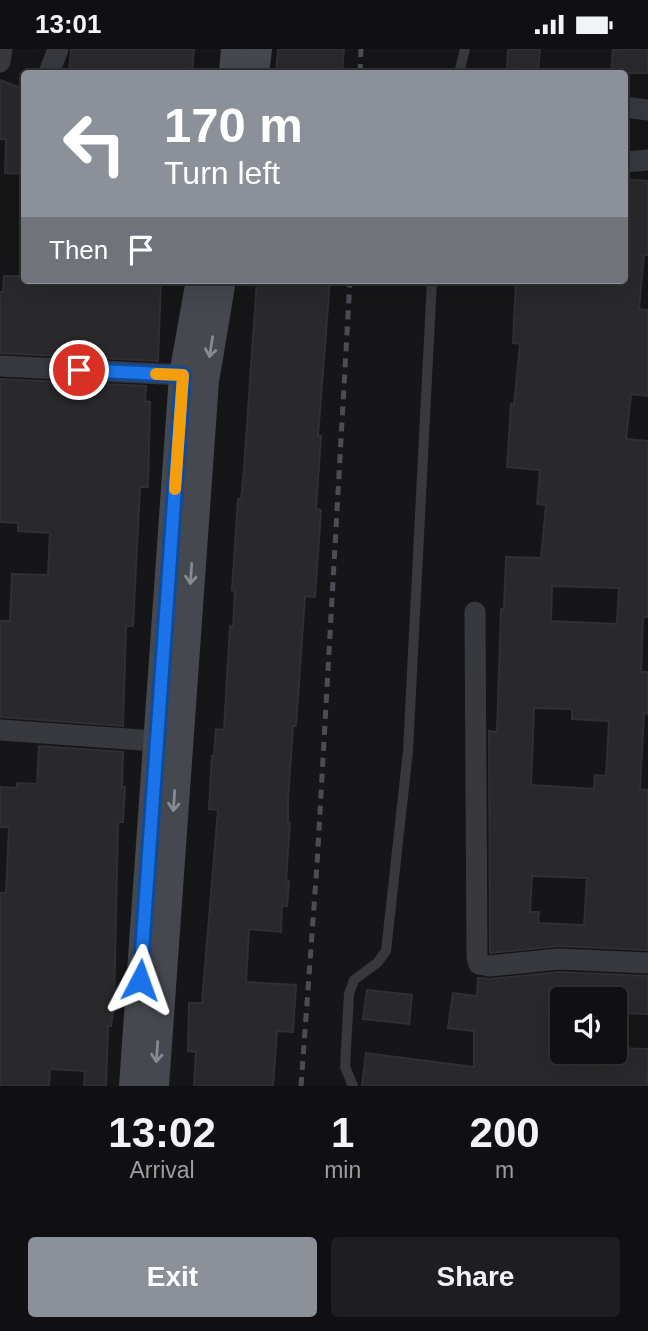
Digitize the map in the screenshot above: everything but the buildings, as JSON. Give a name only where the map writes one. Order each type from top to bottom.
[{"type":"main road","points":[[233,70],[235,49]]},
{"type":"main road","points":[[255,70],[258,49]]},
{"type":"main road","points":[[133,1086],[183,375],[199,284]]},
{"type":"main road","points":[[155,1086],[205,381],[221,284]]},
{"type":"street","points":[[0,62],[2,49]]},
{"type":"street","points":[[50,70],[58,49]]},
{"type":"street","points":[[628,107],[648,110]]},
{"type":"street","points":[[628,162],[648,159]]},
{"type":"street","points":[[0,366],[183,375]]},
{"type":"street","points":[[475,613],[479,964],[489,966],[559,959],[648,963]]},
{"type":"street","points":[[0,730],[156,741]]},
{"type":"lane","points":[[460,70],[465,49]]},
{"type":"lane","points":[[353,1086],[345,1067],[349,993],[354,979],[377,963],[386,951],[408,751],[432,284]]},
{"type":"railway","points":[[360,70],[361,49]]},
{"type":"railway","points":[[301,1086],[317,865],[350,284]]},
{"type":"slow traffic","points":[[156,374],[183,375],[175,489]]},
{"type":"route","points":[[79,370],[183,375],[140,980]]}]
